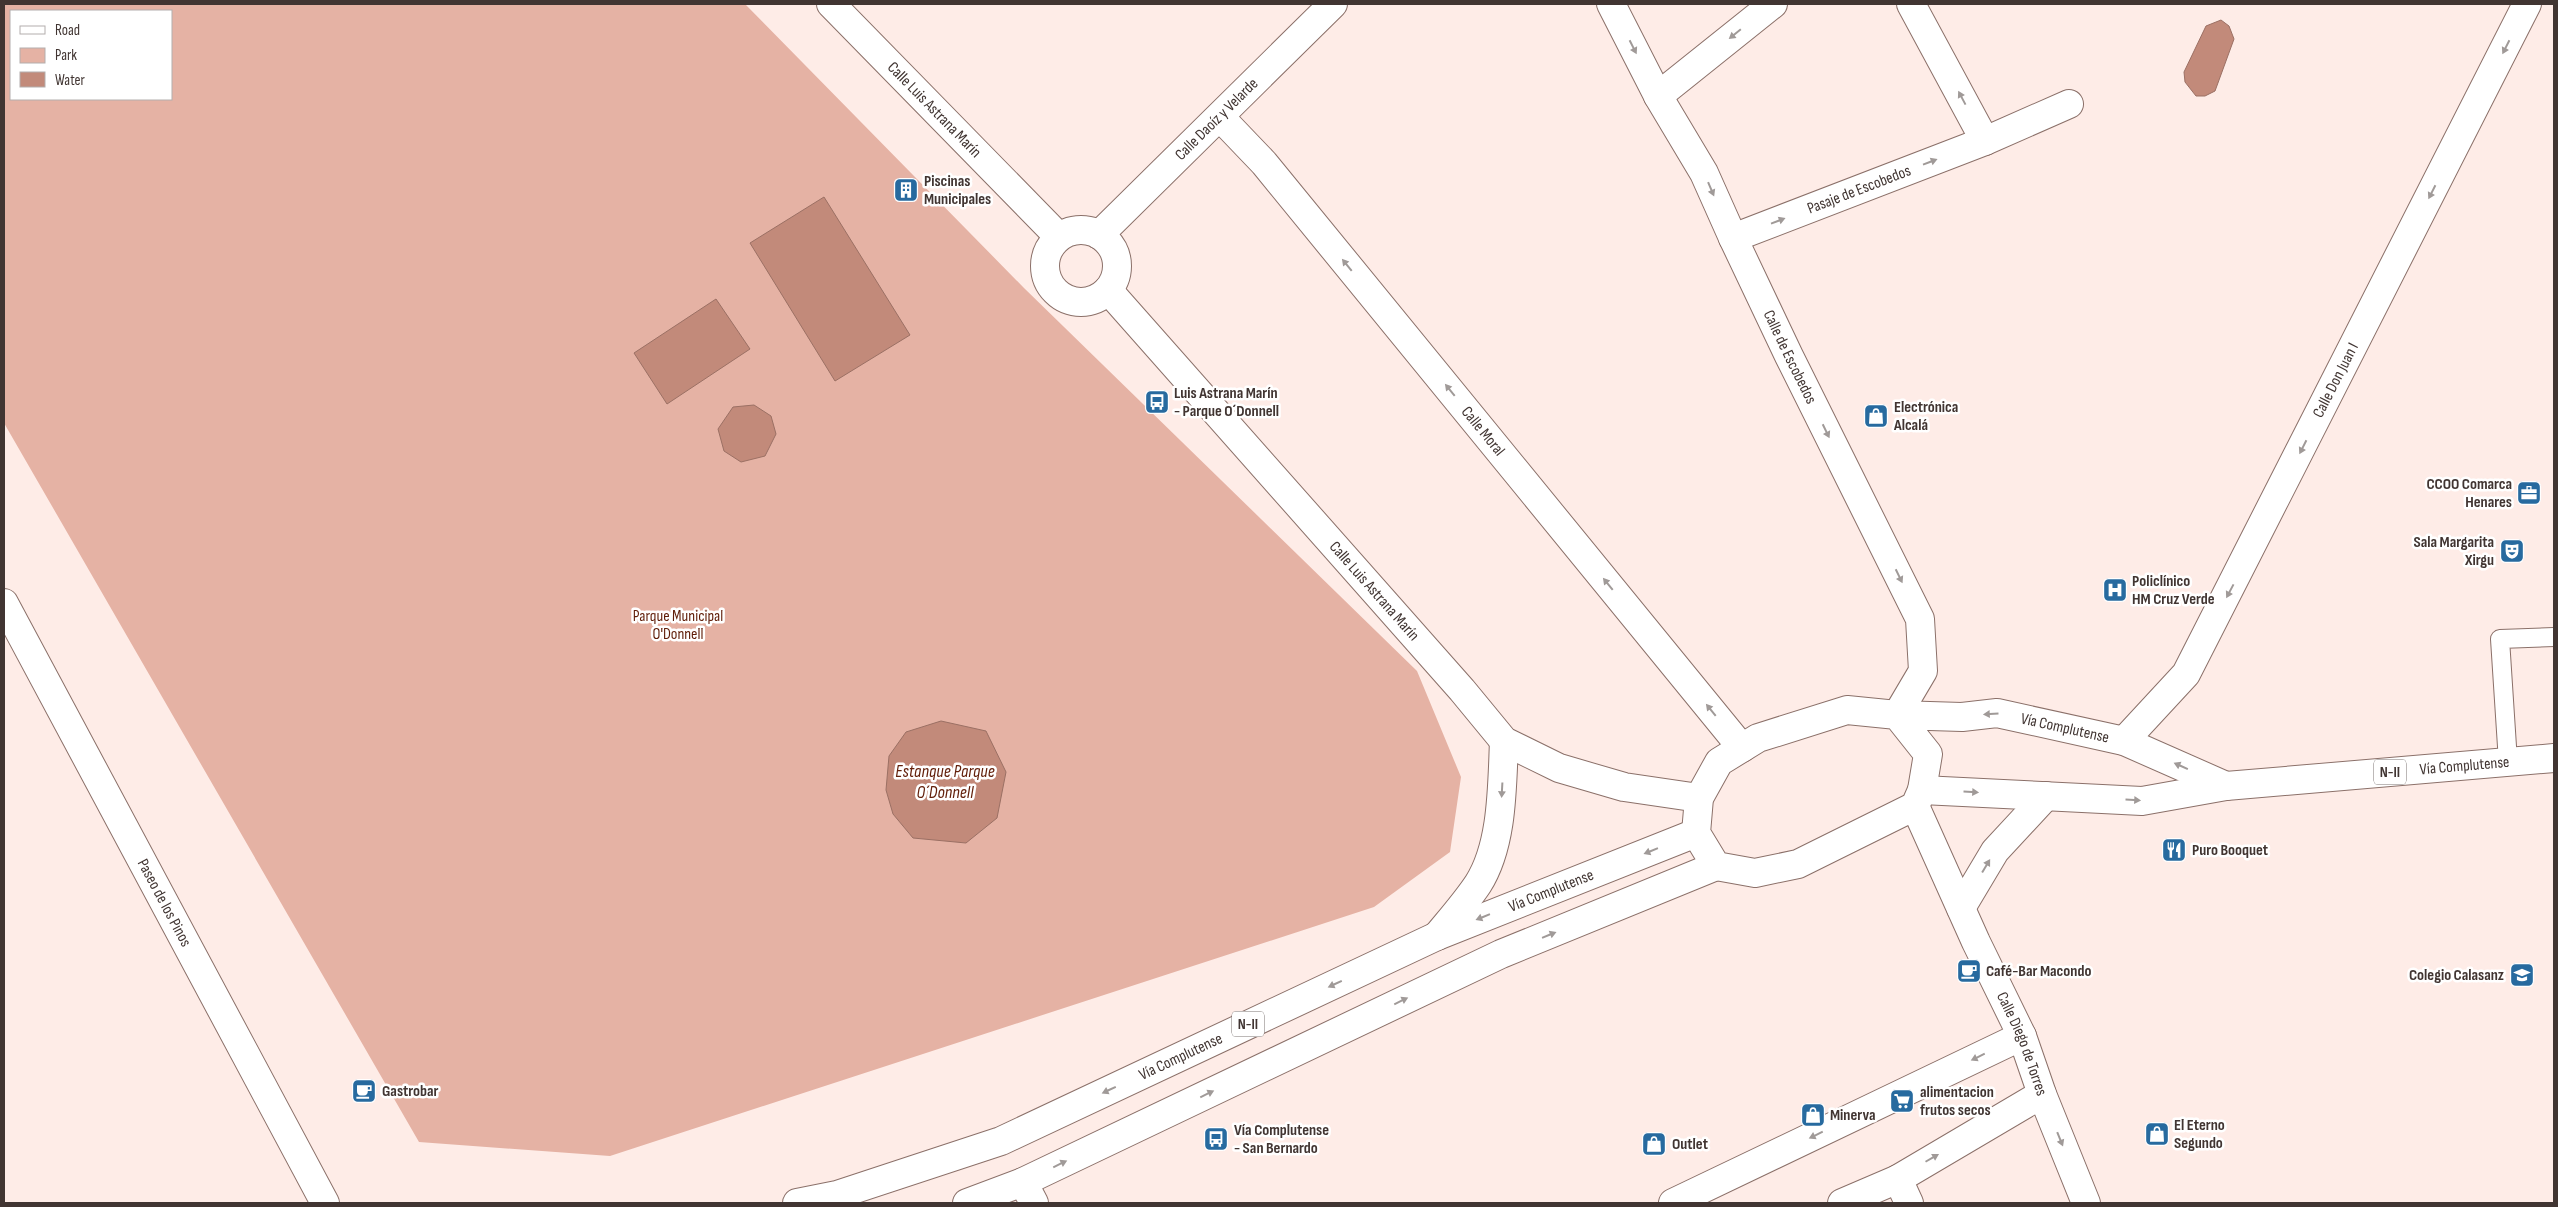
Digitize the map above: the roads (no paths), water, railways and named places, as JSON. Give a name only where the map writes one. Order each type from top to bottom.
[{"type":"street","name":"Calle Luis Astrana Marín","points":[[831,4],[1059,237]]},
{"type":"street","name":"Calle Daoíz y Velarde","points":[[1099,235],[1333,4]]},
{"type":"street","name":"Calle de Escobedos","points":[[1611,4],[1658,96],[1704,173],[1733,238],[1920,619],[1924,671],[1897,715]]},
{"type":"street","points":[[1658,96],[1773,4]]},
{"type":"street","points":[[1911,4],[1985,141]]},
{"type":"street","name":"Calle Don Juan I","points":[[2124,741],[2186,674],[2520,7]]},
{"type":"street","name":"Pasaje de Escobedos","points":[[1733,238],[1985,141],[2069,104]]},
{"type":"street","name":"Calle Moral","points":[[1220,117],[1264,162],[1742,748]]},
{"type":"street","points":[[1086,230],[1099,235],[1109,243],[1116,255],[1115,280],[1108,290],[1096,299],[1081,302],[1066,299],[1054,290],[1047,277],[1045,263],[1050,249],[1059,237],[1072,232],[1086,230]]},
{"type":"street","name":"Calle Luis Astrana Marín","points":[[1108,290],[1462,690],[1504,741],[1559,768],[1624,787],[1699,798]]},
{"type":"street","name":"Paseo de los Pinos","points":[[4,603],[325,1203]]},
{"type":"street","name":"Vía Complutense","points":[[1699,798],[1719,762],[1758,738],[1848,710],[1897,715],[1962,717],[1997,713],[2124,741],[2226,786]]},
{"type":"street","points":[[967,1203],[1028,1193],[1501,954],[1716,866],[1755,873],[1798,864],[1918,798],[1928,754],[1897,715]]},
{"type":"street","points":[[1437,936],[1478,883],[1497,836],[1502,796],[1504,741]]},
{"type":"street","name":"Vía Complutense","points":[[1918,798],[2046,796],[2142,801],[2226,786],[2554,758]]},
{"type":"street","points":[[1961,908],[1995,851],[2046,796]]},
{"type":"street","points":[[1699,798],[1696,833],[1716,866]]},
{"type":"street","name":"Calle Diego de Torres","points":[[1918,798],[1961,908],[2022,1036],[2042,1094],[2086,1203]]},
{"type":"street","name":"Vía Complutense","points":[[797,1203],[838,1195],[1001,1141],[1437,936],[1696,833]]},
{"type":"street","points":[[1680,1202],[2022,1036]]},
{"type":"street","points":[[1842,1203],[1898,1179],[2042,1094]]},
{"type":"street","points":[[1898,1179],[1910,1203]]},
{"type":"lane","points":[[2508,762],[2500,639],[2554,638]]},
{"type":"water","points":[[2221,20],[2229,26],[2234,39],[2215,91],[2205,96],[2196,96],[2185,82],[2184,72],[2206,26]]},
{"type":"water","points":[[824,197],[910,335],[835,381],[750,243]]},
{"type":"water","points":[[716,299],[750,349],[667,404],[634,353]]},
{"type":"water","points":[[754,405],[771,416],[776,434],[765,456],[741,462],[724,451],[718,429],[733,407]]},
{"type":"water","name":"Estanque Parque O´Donnell","points":[[941,721],[986,731],[1006,772],[997,818],[966,843],[913,838],[893,814],[886,790],[889,756],[906,732]]},
{"type":"place","name":"Piscinas Municipales","points":[[906,190]]},
{"type":"place","name":"Luis Astrana Marín - Parque O´Donnell","points":[[1157,402]]},
{"type":"place","name":"Electrónica Alcalá","points":[[1876,416]]},
{"type":"place","name":"CCOO Comarca Henares","points":[[2529,493]]},
{"type":"place","name":"Sala Margarita Xirgu","points":[[2512,551]]},
{"type":"place","name":"Policlínico HM Cruz Verde","points":[[2115,590]]},
{"type":"place","name":"Puro Booquet","points":[[2174,850]]},
{"type":"place","name":"Café-Bar Macondo","points":[[1969,971]]},
{"type":"place","name":"Colegio Calasanz","points":[[2522,975]]},
{"type":"place","name":"Gastrobar","points":[[364,1091]]},
{"type":"place","name":"alimentacion frutos secos","points":[[1902,1101]]},
{"type":"place","name":"Minerva","points":[[1813,1115]]},
{"type":"place","name":"El Eterno Segundo","points":[[2157,1134]]},
{"type":"place","name":"Vía Complutense - San Bernardo","points":[[1216,1139]]},
{"type":"place","name":"Outlet","points":[[1654,1144]]},
{"type":"park label","name":"Parque Municipal O'Donnell","points":[[678,625]]}]
